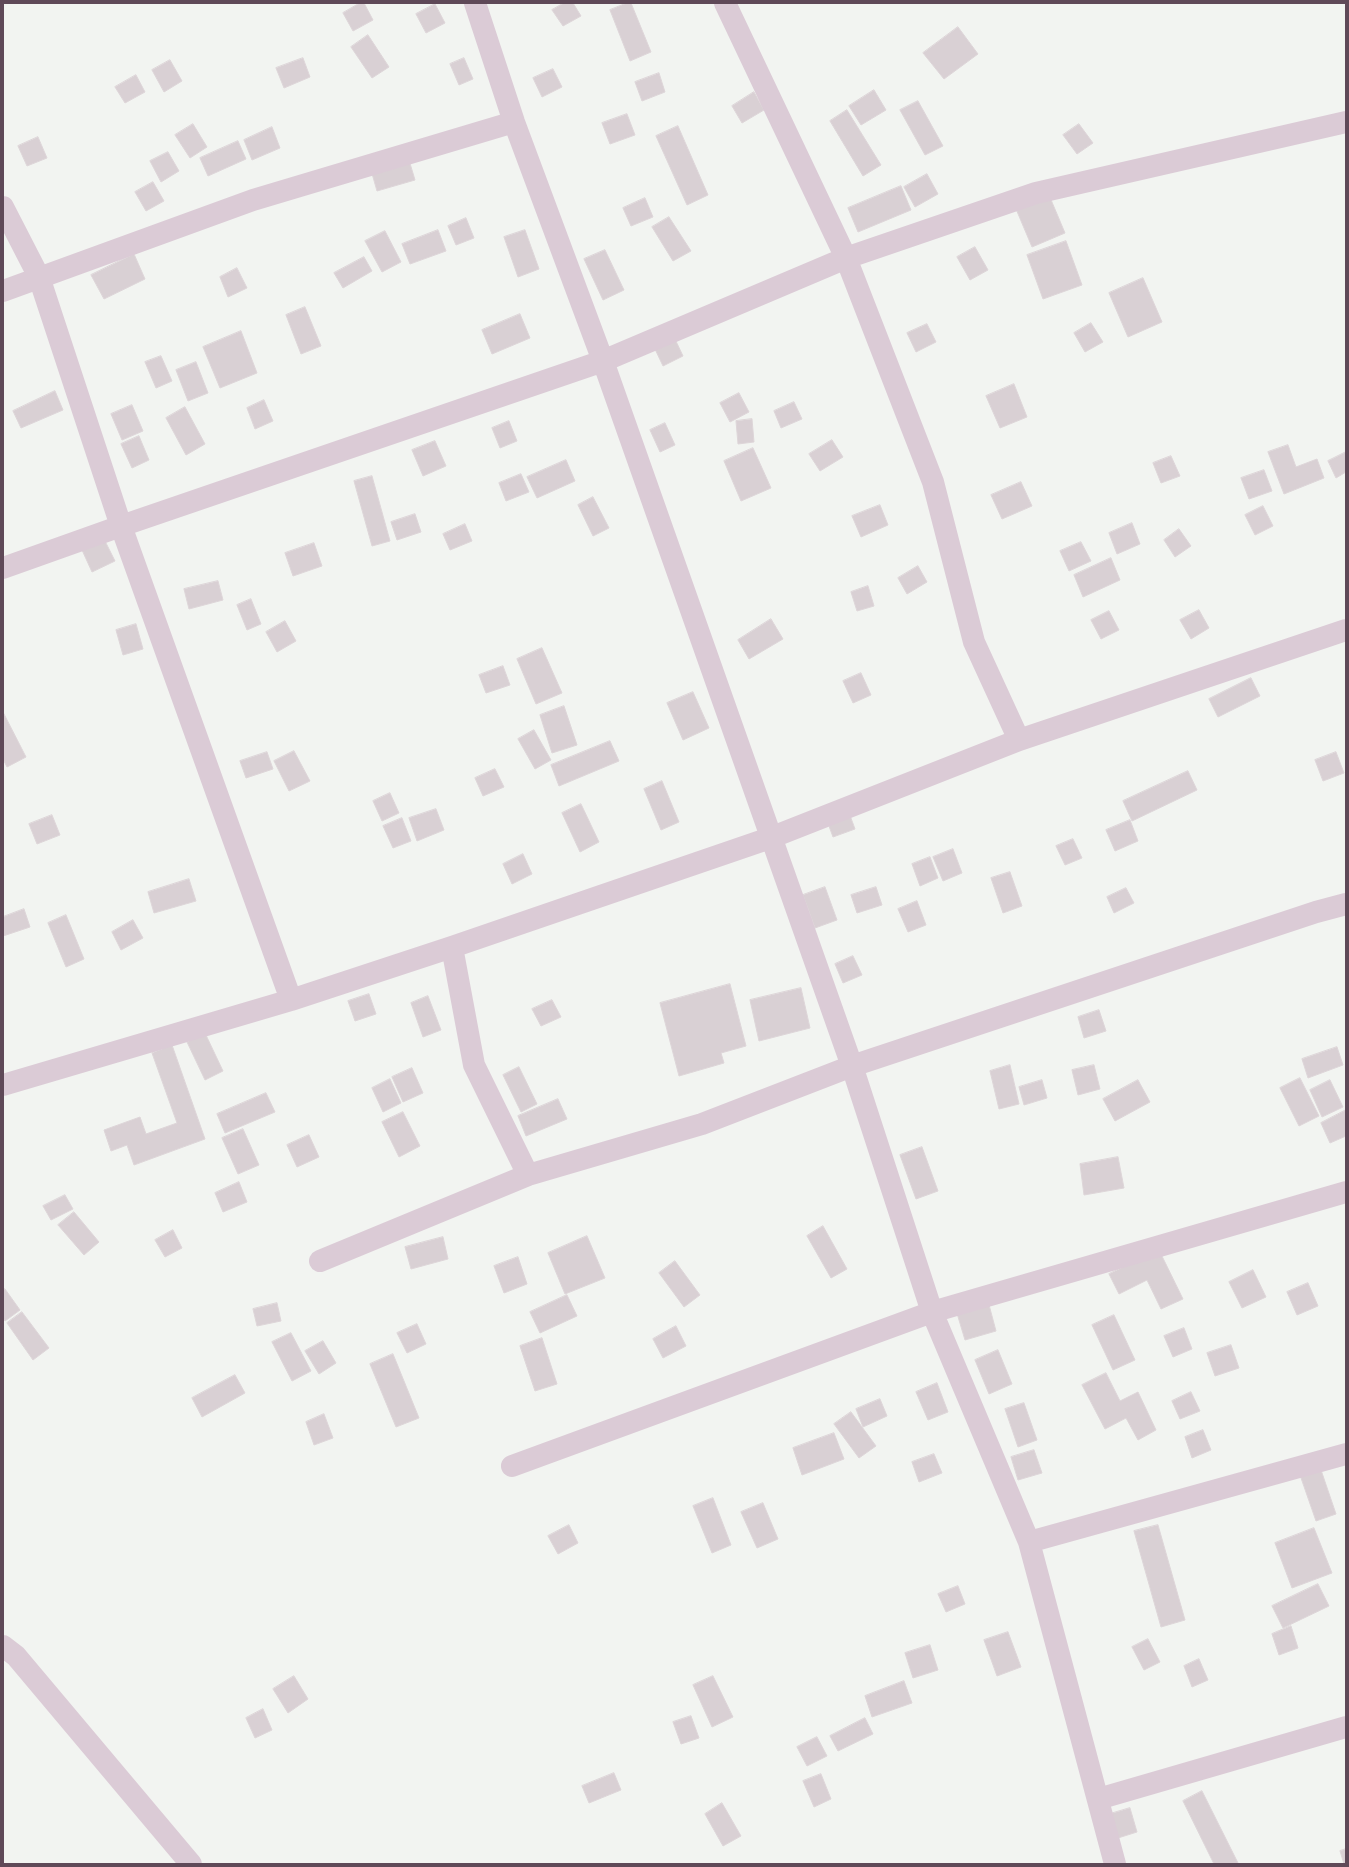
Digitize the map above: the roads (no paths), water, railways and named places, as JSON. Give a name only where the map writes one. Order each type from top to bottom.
[{"type":"street","points":[[475,3],[514,122],[602,361],[852,1066],[932,1312],[1029,1542],[1115,1864]]},
{"type":"street","points":[[725,3],[846,258],[933,482],[974,642],[1019,740]]},
{"type":"street","points":[[3,291],[253,200],[514,122]]},
{"type":"street","points":[[3,568],[602,361],[846,258],[1036,193],[1346,122]]},
{"type":"street","points":[[3,207],[39,277],[121,526],[291,1000]]},
{"type":"street","points":[[3,1085],[291,1000],[452,947],[770,838],[1019,740],[1346,630]]},
{"type":"street","points":[[320,1261],[528,1175],[702,1124],[852,1066],[1301,917],[1346,904]]},
{"type":"street","points":[[452,947],[474,1065],[528,1175]]},
{"type":"street","points":[[512,1466],[932,1312],[1346,1192]]},
{"type":"street","points":[[1029,1542],[1346,1454]]},
{"type":"street","points":[[3,1646],[16,1656],[191,1864]]},
{"type":"street","points":[[1098,1799],[1346,1727]]}]
